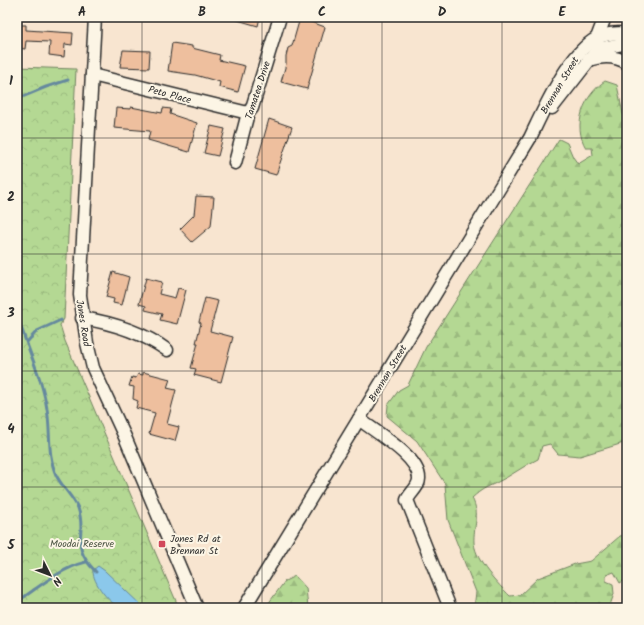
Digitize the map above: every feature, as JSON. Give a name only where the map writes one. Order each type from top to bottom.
[{"type":"street","name":"Jones Road","points":[[95,17],[80,295],[82,318],[93,368],[125,437],[197,608]]},
{"type":"street","name":"Tamatea Drive","points":[[235,163],[247,122],[248,113],[252,108],[280,17]]},
{"type":"street","points":[[606,17],[609,26],[622,33]]},
{"type":"street","name":"Brennan Street","points":[[244,608],[530,138],[588,60],[597,43],[606,17]]},
{"type":"street","name":"Brennan Street","points":[[530,138],[544,109],[576,55],[597,43],[622,33]]},
{"type":"street","name":"Brennan Street","points":[[597,43],[627,43]]},
{"type":"street","name":"Brennan Street","points":[[588,60],[606,57],[615,58],[627,63]]},
{"type":"street","name":"Peto Place","points":[[92,75],[248,113]]},
{"type":"street","points":[[82,318],[106,322],[150,338],[167,350]]},
{"type":"street","points":[[359,419],[408,456],[417,469],[419,479],[407,500],[450,608]]},
{"type":"green space","name":"Moodai Reserve","points":[[17,67],[76,69],[64,319],[60,325],[65,341],[179,608],[17,608]]},
{"type":"green space","points":[[605,81],[617,85],[623,114],[627,121],[627,442],[580,456],[558,454],[550,444],[542,446],[538,459],[484,489],[472,498],[476,510],[474,543],[479,558],[488,572],[510,596],[520,595],[538,578],[575,564],[591,561],[620,536],[627,535],[627,579],[620,583],[614,572],[606,575],[606,581],[613,584],[614,594],[609,608],[474,608],[476,592],[448,520],[445,484],[417,441],[387,416],[388,405],[399,390],[408,385],[426,347],[559,139],[567,143],[578,164],[593,155],[592,148],[586,148],[582,139],[580,120],[582,111],[591,94]]},
{"type":"green space","points":[[295,576],[306,588],[308,608],[265,608],[285,581]]},
{"type":"water","points":[[98,566],[144,608],[124,609],[117,606],[107,598],[95,581],[93,575],[93,570]]},
{"type":"building","points":[[234,17],[260,17],[258,26],[234,19]]},
{"type":"building","points":[[300,18],[325,27],[307,89],[281,82],[286,64],[288,48],[292,46]]},
{"type":"building","points":[[17,25],[26,25],[26,30],[73,33],[72,45],[65,44],[64,57],[49,55],[50,42],[26,41],[25,49],[17,48]]},
{"type":"building","points":[[172,43],[192,46],[192,48],[220,55],[219,60],[245,66],[238,92],[219,87],[220,82],[195,75],[168,71]]},
{"type":"building","points":[[123,50],[150,51],[149,68],[120,67]]},
{"type":"building","points":[[131,107],[162,113],[163,108],[171,109],[170,114],[197,123],[189,152],[148,140],[150,131],[114,128],[116,108],[131,109]]},
{"type":"building","points":[[269,119],[292,127],[276,175],[255,169]]},
{"type":"building","points":[[211,126],[225,129],[218,156],[204,153]]},
{"type":"building","points":[[196,196],[214,197],[211,226],[192,242],[180,229],[194,215]]},
{"type":"building","points":[[113,272],[129,277],[122,305],[113,303],[114,299],[106,297]]},
{"type":"building","points":[[146,278],[162,282],[159,294],[175,298],[178,288],[186,290],[177,324],[160,320],[162,314],[145,310],[146,306],[139,304]]},
{"type":"building","points":[[205,298],[218,301],[210,331],[233,337],[221,382],[194,375],[196,369],[191,368],[198,343],[196,343],[201,323],[199,322]]},
{"type":"building","points":[[143,372],[170,379],[167,388],[176,390],[167,424],[179,427],[175,441],[149,434],[155,413],[136,408],[138,401],[133,399],[134,387],[129,386],[132,377],[136,378],[138,374],[143,375]]},
{"type":"waterway","points":[[17,99],[68,80]]},
{"type":"waterway","points":[[17,314],[45,397],[53,467],[58,479],[78,508],[81,526],[81,547],[83,554],[96,572]]},
{"type":"waterway","points":[[27,342],[37,331],[61,320]]},
{"type":"waterway","points":[[17,602],[58,574],[86,562]]},
{"type":"place","name":"Jones Rd at Brennan St","points":[[162,544]]}]
